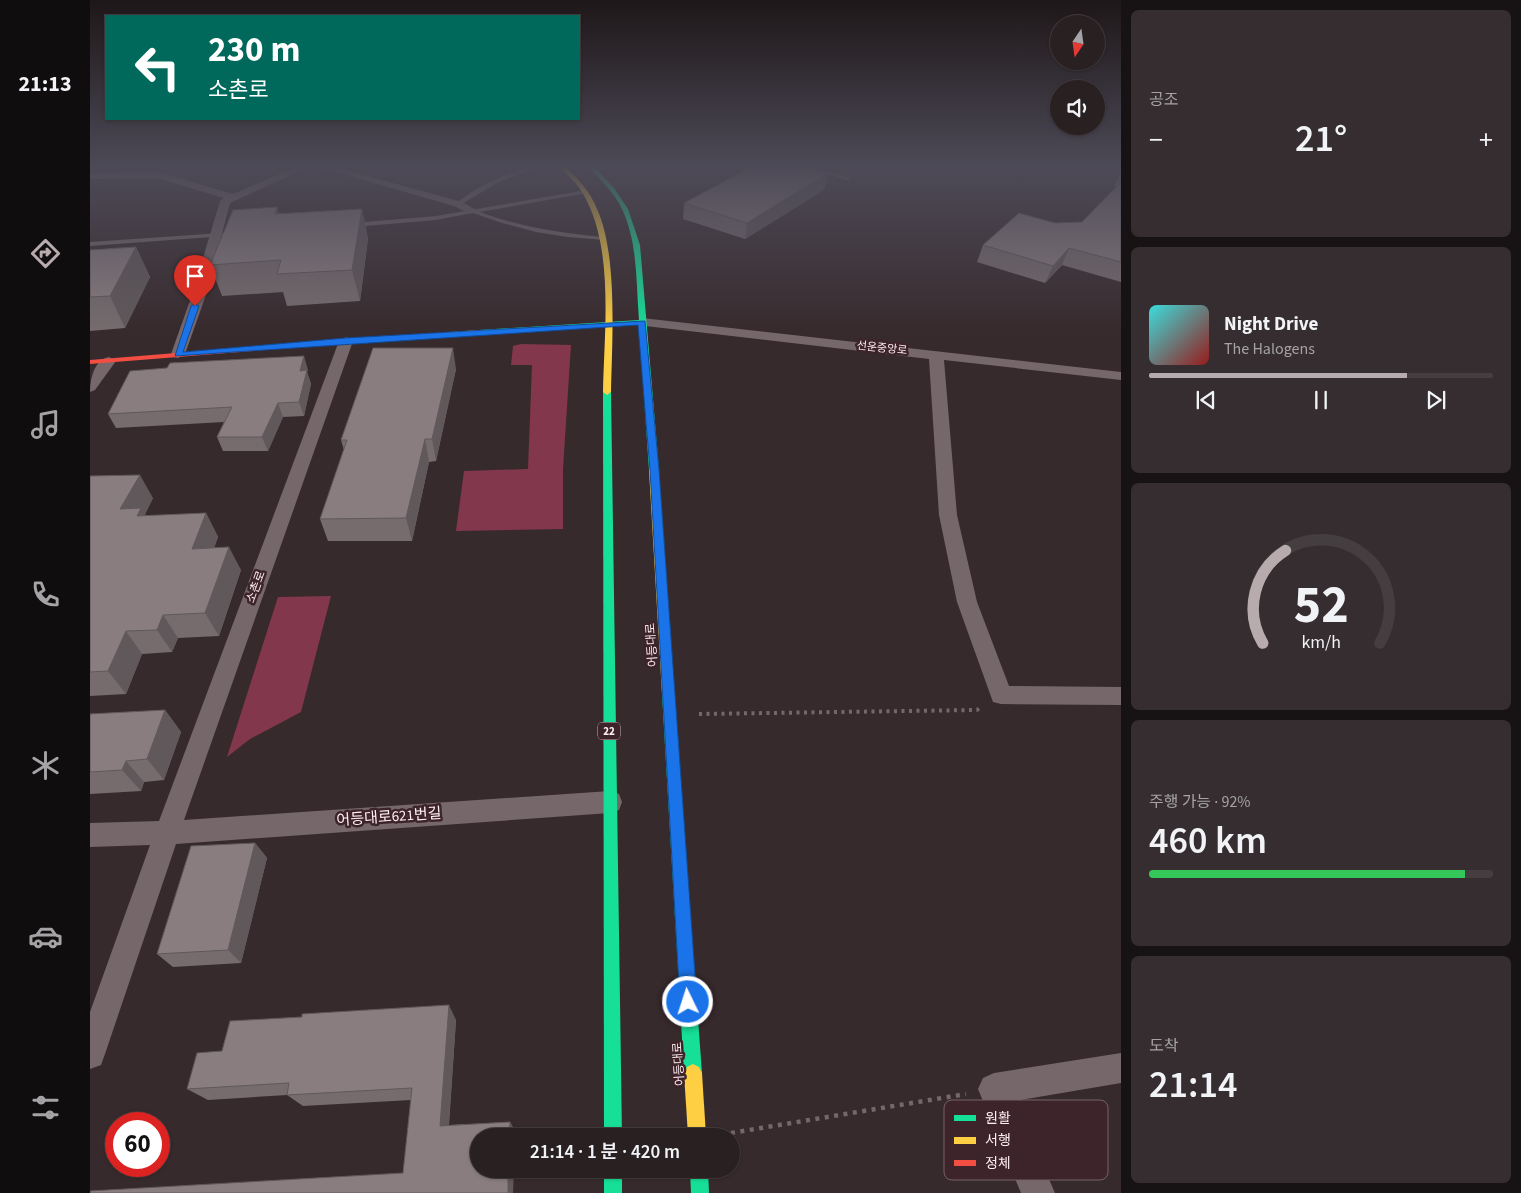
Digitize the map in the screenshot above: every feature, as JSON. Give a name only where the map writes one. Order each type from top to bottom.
[{"type":"main road","name":"22","points":[[598,222],[606,263],[613,1128]]},
{"type":"main road","name":"어등대로","points":[[629,222],[637,245],[654,470],[696,1128]]},
{"type":"main road","points":[[90,362],[346,341],[642,322]]},
{"type":"main road","points":[[613,1178],[613,1193]]},
{"type":"main road","points":[[699,1178],[700,1193]]},
{"type":"street","points":[[178,354],[221,222]]},
{"type":"street","name":"선운중앙로","points":[[642,322],[1121,376]]},
{"type":"street","name":"소촌로","points":[[167,832],[346,341]]},
{"type":"street","points":[[936,354],[948,515],[967,602],[1001,695],[1121,696]]},
{"type":"street","points":[[90,387],[109,361]]},
{"type":"street","name":"어등대로621번길","points":[[90,835],[167,832],[610,802]]},
{"type":"street","points":[[90,1054],[167,832]]},
{"type":"street","points":[[999,1100],[994,1089],[1121,1068]]},
{"type":"street","points":[[1032,1180],[1038,1193]]},
{"type":"lane","points":[[346,225],[389,222]]},
{"type":"lane","points":[[499,222],[553,234],[602,239]]},
{"type":"lane","points":[[90,244],[247,233]]},
{"type":"path","points":[[670,714],[977,710],[1001,695]]},
{"type":"path","points":[[740,1132],[994,1089]]},
{"type":"shaded area","points":[[521,344],[571,345],[563,469],[563,529],[456,531],[464,471],[528,469],[532,365],[511,365],[513,346]]},
{"type":"shaded area","points":[[331,596],[301,712],[250,739],[227,757],[278,597]]},
{"type":"building","points":[[228,222],[360,222],[352,270],[277,274],[281,260],[210,265]]},
{"type":"building","points":[[1009,222],[1121,222],[1121,262],[1069,248],[1053,266],[983,245]]},
{"type":"building","points":[[136,247],[110,296],[90,297],[90,250]]},
{"type":"building","points":[[373,348],[453,348],[432,439],[425,439],[406,518],[320,519],[347,440],[341,440]]},
{"type":"building","points":[[304,356],[300,371],[307,370],[299,402],[278,403],[262,437],[217,437],[232,407],[108,414],[130,371],[167,368],[170,363]]},
{"type":"building","points":[[140,475],[120,509],[141,508],[137,516],[206,513],[192,549],[229,547],[205,613],[163,615],[157,630],[126,631],[108,671],[90,672],[90,476]]},
{"type":"building","points":[[165,710],[147,759],[126,761],[122,770],[90,772],[90,714]]},
{"type":"building","points":[[255,843],[228,950],[157,954],[191,846]]},
{"type":"building","points":[[449,1005],[440,1126],[510,1122],[510,1128],[470,1128],[470,1178],[508,1178],[508,1193],[90,1193],[90,1191],[403,1173],[412,1088],[287,1095],[289,1083],[187,1089],[197,1053],[222,1051],[230,1021],[302,1017],[302,1014]]},
{"type":"traffic: fast","points":[[629,222],[637,245],[654,470]]},
{"type":"traffic: fast","points":[[479,332],[642,322]]},
{"type":"traffic: fast","points":[[607,392],[613,1128]]},
{"type":"traffic: fast","points":[[668,694],[693,1073]]},
{"type":"traffic: fast","points":[[613,1178],[613,1193]]},
{"type":"traffic: fast","points":[[699,1178],[700,1193]]},
{"type":"traffic: slow","points":[[599,222],[606,260],[608,288],[607,392]]},
{"type":"traffic: slow","points":[[299,345],[479,332]]},
{"type":"traffic: slow","points":[[654,470],[668,694]]},
{"type":"traffic: slow","points":[[693,1073],[696,1128]]},
{"type":"traffic: jam","points":[[90,362],[299,345]]},
{"type":"route","points":[[195,306],[178,354],[642,322],[654,470],[688,1002]]}]
